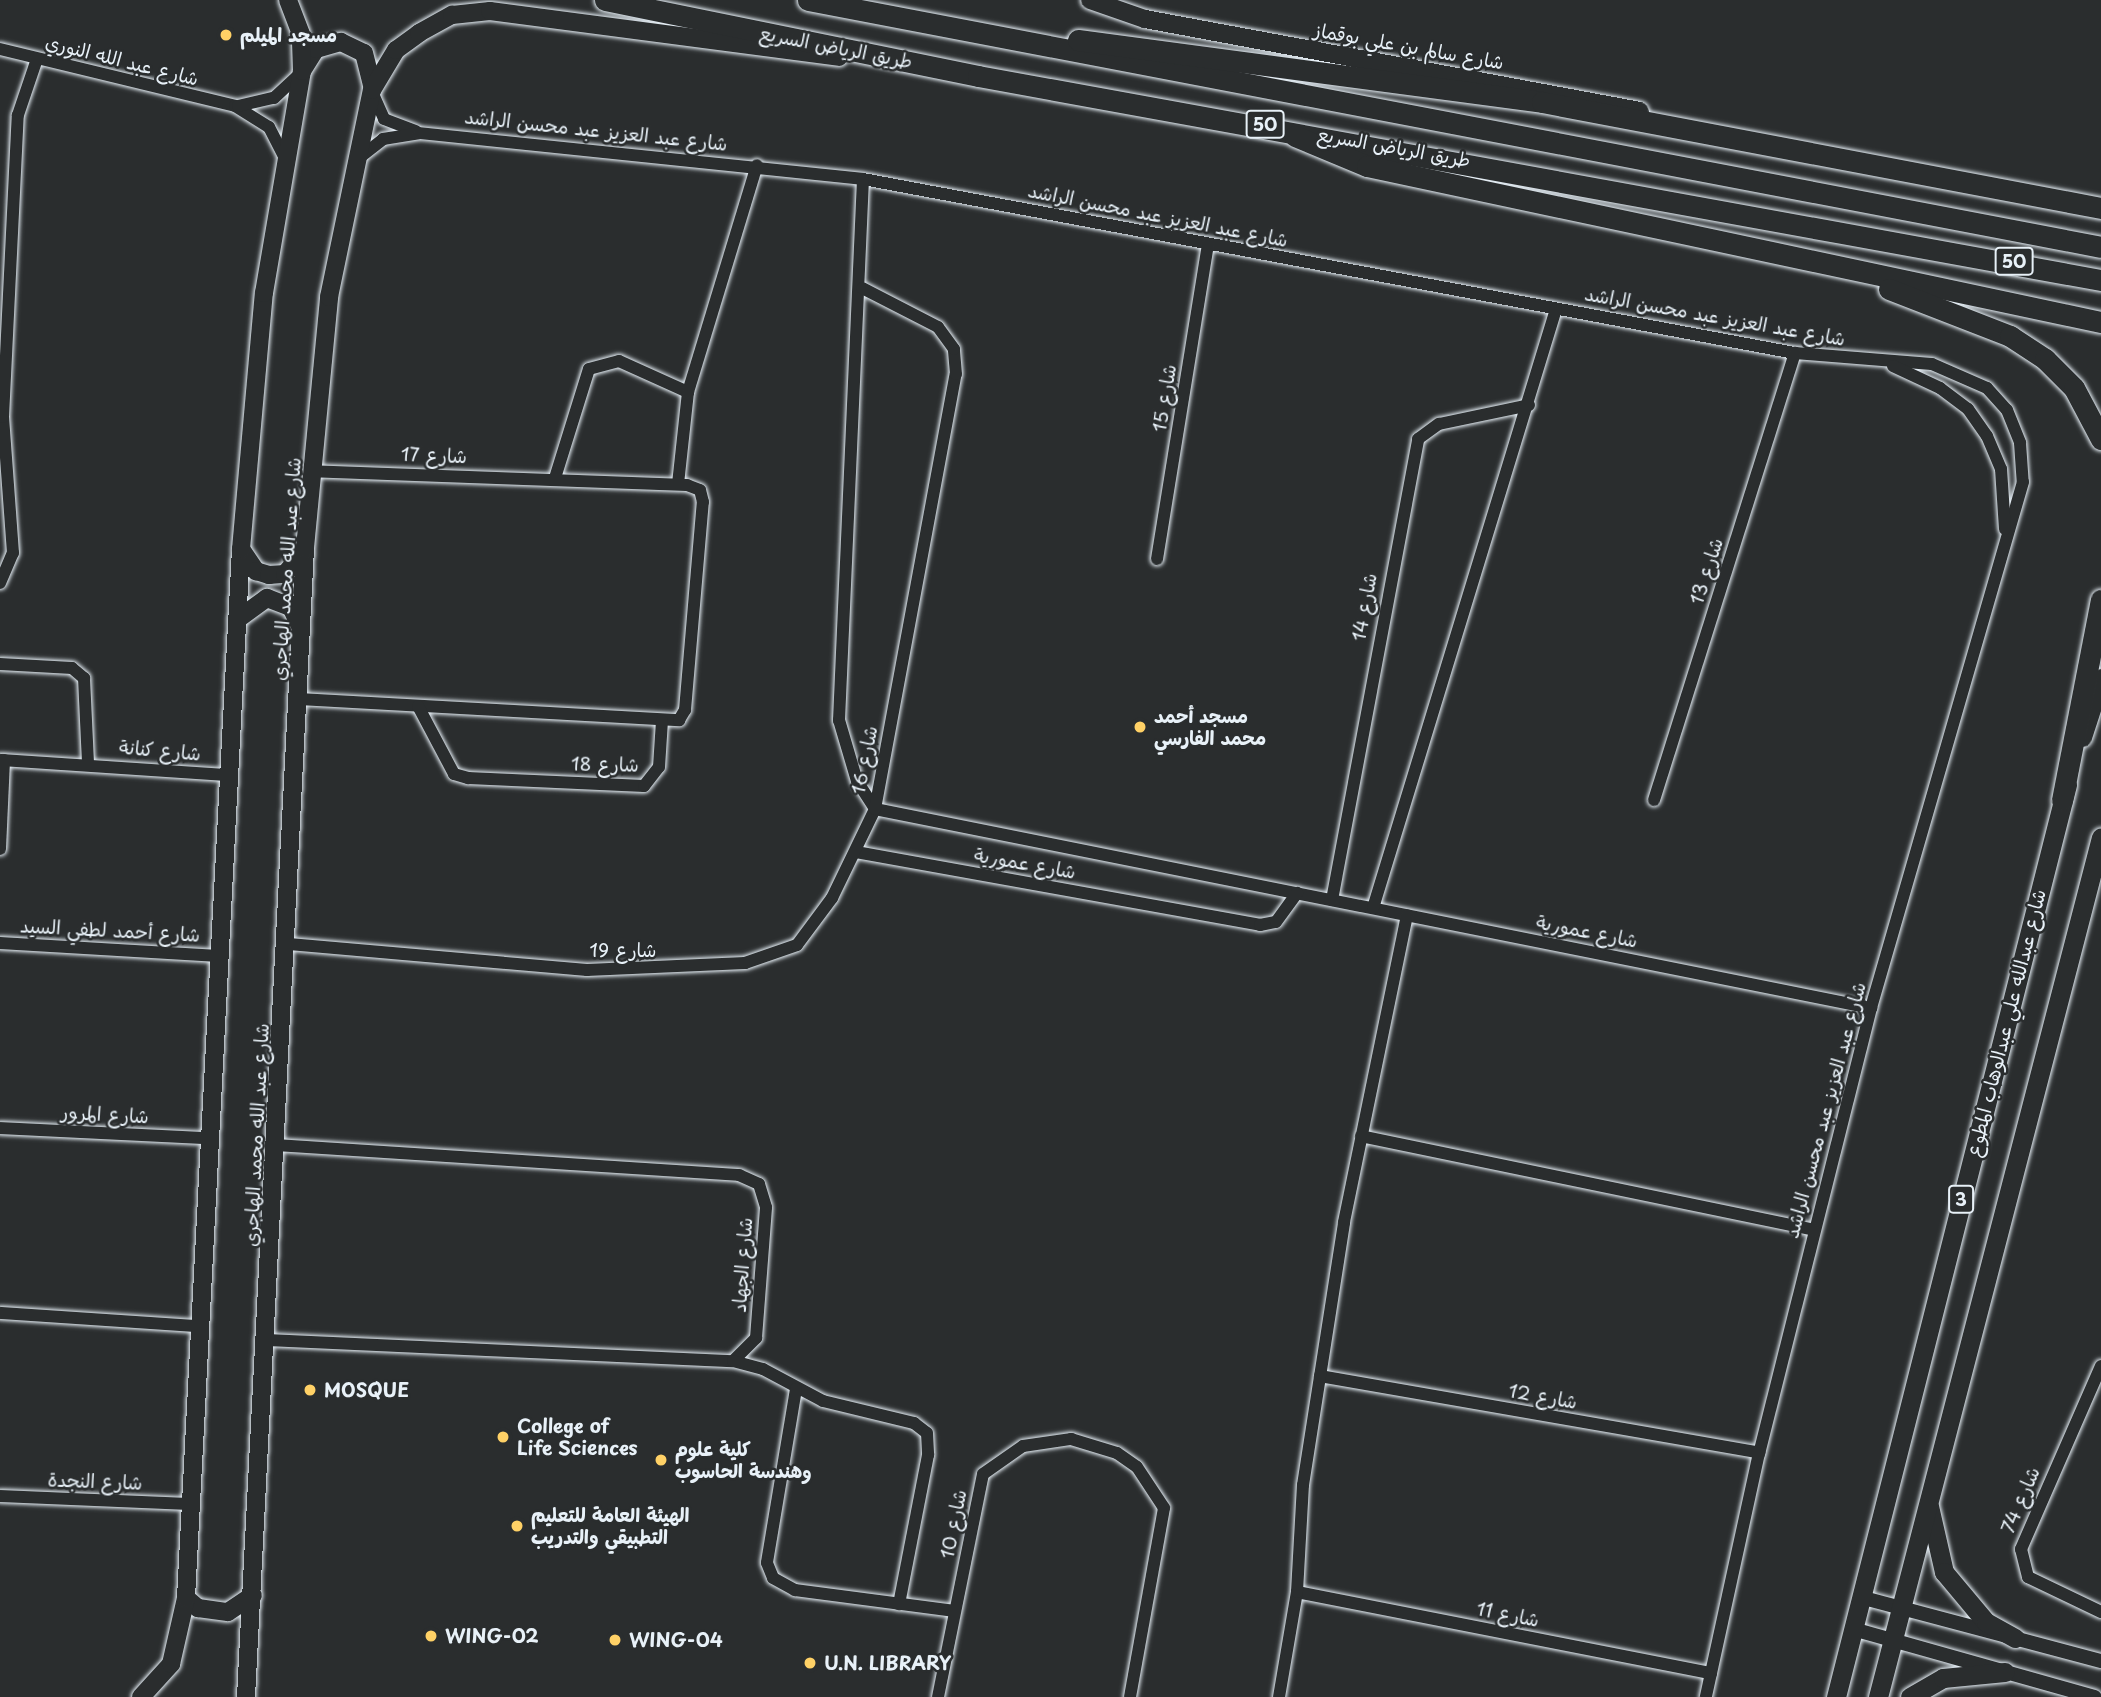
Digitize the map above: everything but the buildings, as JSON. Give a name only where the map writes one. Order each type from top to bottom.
[{"type":"highway","name":"طريق الرياض السريع","points":[[605,0],[978,75],[1278,126],[1927,244],[2101,280]]},
{"type":"highway","name":"طريق الرياض السريع","points":[[808,0],[2101,247]]},
{"type":"highway","points":[[1044,44],[1114,41],[1721,134],[1970,185],[2101,208]]},
{"type":"highway","points":[[1278,126],[1367,166],[1834,269],[2101,322]]},
{"type":"highway","points":[[1970,185],[2101,196]]},
{"type":"highway","points":[[1834,269],[1969,318],[2045,359],[2074,388],[2101,439]]},
{"type":"highway","points":[[2062,800],[2101,600]]},
{"type":"main road","points":[[141,1697],[171,1664],[186,1598],[197,1326],[241,550],[264,293],[302,71],[301,34],[288,0]]},
{"type":"main road","name":"شارع سالم بن علي بوقماز","points":[[1090,0],[1145,19],[1609,104],[1721,134]]},
{"type":"main road","name":"شارع عبد الله محمد الهاجري","points":[[246,1697],[267,1340],[274,1145],[289,944],[301,630],[312,471],[329,297],[352,166],[372,90],[396,50],[419,33],[452,15],[490,11],[978,75]]},
{"type":"main road","points":[[302,71],[328,43],[354,45],[372,64],[372,90]]},
{"type":"main road","points":[[241,550],[256,571],[268,575],[285,573],[306,548]]},
{"type":"main road","points":[[238,619],[255,601],[279,600],[290,607],[301,630]]},
{"type":"main road","name":"شارع عبدالله علي عبدالوهاب المطوع","points":[[1836,1697],[2062,800],[2101,678]]},
{"type":"main road","name":"3","points":[[1878,1697],[1898,1607],[2101,837]]},
{"type":"main road","points":[[1932,1476],[1929,1509],[1944,1572],[1970,1607],[2015,1638]]},
{"type":"main road","points":[[186,1598],[212,1613],[242,1606],[253,1595]]},
{"type":"main road","points":[[1910,1697],[1943,1678],[2005,1672]]},
{"type":"street","name":"شارع عبد الله النوري","points":[[0,49],[235,106],[269,127],[286,162]]},
{"type":"street","points":[[0,583],[13,553],[3,417],[18,115],[37,59]]},
{"type":"street","name":"شارع عبد الله النوري","points":[[235,106],[274,98],[302,71]]},
{"type":"street","name":"شارع عبد العزيز عبد محسن الراشد","points":[[372,90],[384,119],[419,133]]},
{"type":"street","name":"شارع عبد العزيز عبد محسن الراشد","points":[[352,166],[383,139],[419,133],[757,165],[863,179],[1795,353],[1886,362],[1957,373],[1987,388],[2007,410],[2020,443],[2023,482],[1871,1007],[1759,1453],[1706,1697]]},
{"type":"street","points":[[299,699],[678,720],[685,710],[703,502],[700,490],[678,484],[688,392],[757,165]]},
{"type":"street","name":"شارع 16","points":[[863,179],[862,288],[839,720],[857,781],[875,809]]},
{"type":"street","name":"شارع 15","points":[[1157,559],[1208,244]]},
{"type":"street","name":"شارع 16","points":[[862,288],[938,327],[954,349],[956,374],[875,809]]},
{"type":"street","points":[[1373,908],[1529,405],[1556,309]]},
{"type":"street","name":"شارع 13","points":[[1654,800],[1795,353]]},
{"type":"street","points":[[555,478],[589,369],[619,361],[688,392]]},
{"type":"street","name":"شارع عبد العزيز عبد محسن الراشد","points":[[1886,362],[1940,388],[1968,410],[1987,436],[2001,469],[2006,540]]},
{"type":"street","name":"شارع 14","points":[[1332,900],[1418,439],[1439,424],[1529,405]]},
{"type":"street","name":"شارع 17","points":[[312,471],[678,484]]},
{"type":"street","points":[[0,664],[72,668],[84,678],[88,764]]},
{"type":"street","name":"شارع 18","points":[[418,706],[454,774],[468,779],[643,786],[659,767],[662,721]]},
{"type":"street","points":[[0,849],[2,760]]},
{"type":"street","name":"شارع كنانة","points":[[2,760],[228,775]]},
{"type":"street","name":"شارع 19","points":[[289,944],[587,970],[745,963],[797,945],[856,852],[875,809]]},
{"type":"street","name":"شارع عمورية","points":[[875,809],[1871,1007]]},
{"type":"street","name":"شارع عمورية","points":[[856,852],[1260,925],[1276,922],[1297,893]]},
{"type":"street","points":[[1279,1697],[1297,1592],[1303,1485],[1320,1376],[1361,1136],[1407,915]]},
{"type":"street","name":"شارع أحمد لطفي السيد","points":[[0,943],[219,956]]},
{"type":"street","name":"شارع المرور","points":[[0,1128],[207,1138]]},
{"type":"street","points":[[1361,1136],[1813,1230]]},
{"type":"street","name":"شارع الجهاد","points":[[274,1145],[753,1179],[765,1208],[756,1338],[733,1361]]},
{"type":"street","points":[[0,1312],[197,1326]]},
{"type":"street","points":[[267,1340],[733,1361],[796,1389],[927,1433],[899,1604]]},
{"type":"street","name":"شارع 74","points":[[2101,1366],[2021,1549],[2028,1577],[2101,1612]]},
{"type":"street","name":"شارع 12","points":[[1320,1376],[1759,1453]]},
{"type":"street","points":[[796,1389],[769,1572],[795,1590],[955,1611]]},
{"type":"street","name":"شارع 10","points":[[938,1697],[983,1474],[1001,1458],[1046,1440],[1071,1439],[1117,1453],[1145,1477],[1164,1508],[1130,1697]]},
{"type":"street","name":"شارع النجدة","points":[[0,1496],[189,1504]]},
{"type":"street","name":"شارع 11","points":[[1297,1592],[1711,1673]]},
{"type":"street","points":[[1860,1597],[2101,1661]]},
{"type":"street","points":[[1853,1629],[2095,1697]]},
{"type":"place","name":"مسجد الميلم","points":[[226,35]]},
{"type":"place","name":"مسجد أحمد محمد الفارسي","points":[[1140,727]]},
{"type":"place","name":"MOSQUE","points":[[310,1390]]},
{"type":"place","name":"College of Life Sciences","points":[[503,1437]]},
{"type":"place","name":"كلية علوم وهندسة الحاسوب","points":[[661,1460]]},
{"type":"place","name":"الهيئة العامة للتعليم التطبيقي والتدريب","points":[[517,1526]]},
{"type":"place","name":"WING-02","points":[[431,1636]]},
{"type":"place","name":"WING-04","points":[[615,1640]]},
{"type":"place","name":"U.N. LIBRARY","points":[[810,1663]]}]
